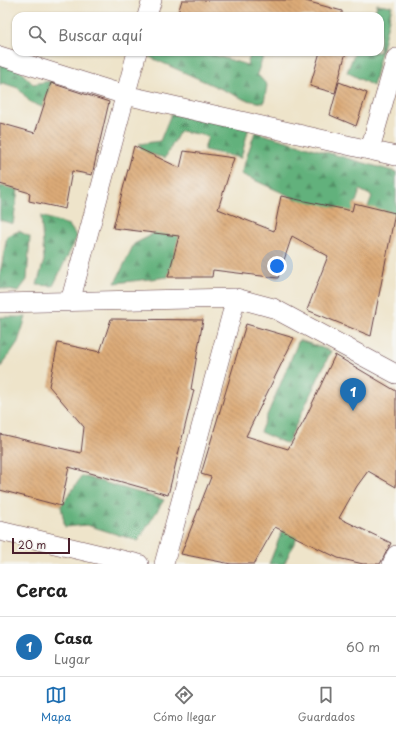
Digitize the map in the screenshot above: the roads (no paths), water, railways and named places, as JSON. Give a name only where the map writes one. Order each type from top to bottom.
[{"type":"street","points":[[149,12],[152,0]]},
{"type":"street","points":[[0,56],[125,95],[396,156]]},
{"type":"street","points":[[70,302],[136,56]]},
{"type":"street","points":[[370,149],[396,58]]},
{"type":"street","points":[[164,564],[236,298]]},
{"type":"street","points":[[0,303],[236,298],[273,308],[396,374]]},
{"type":"street","points":[[0,531],[139,564]]},
{"type":"street","points":[[392,564],[396,555]]},
{"type":"place","name":"Casa","points":[[353,411]]}]
